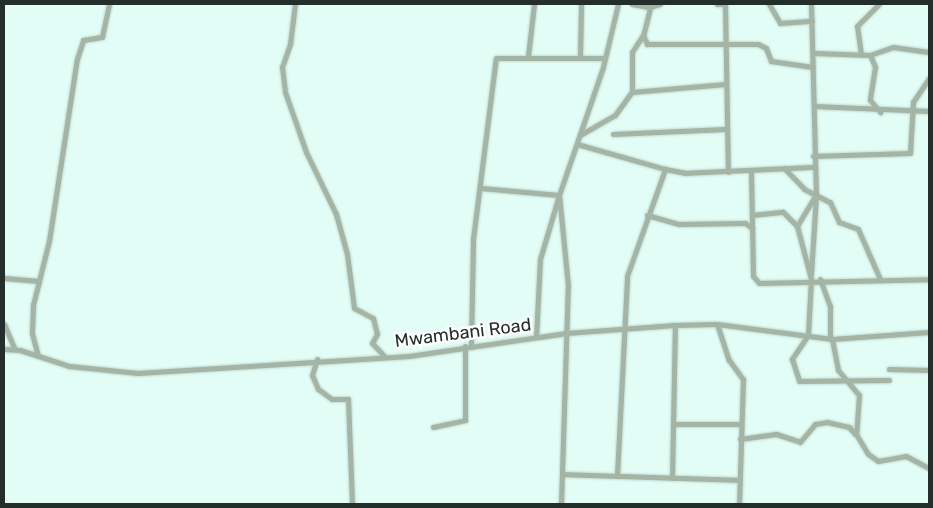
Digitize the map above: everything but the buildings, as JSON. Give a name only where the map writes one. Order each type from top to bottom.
[{"type":"street","points":[[38,356],[32,324],[77,59],[82,41],[102,36],[109,4]]},
{"type":"street","points":[[295,4],[290,44],[282,67],[285,92],[306,152],[336,214],[348,254],[354,308],[374,318],[377,334],[372,343],[384,356]]},
{"type":"street","points":[[528,56],[534,4]]},
{"type":"street","points":[[580,58],[581,4]]},
{"type":"street","points":[[536,337],[540,259],[559,195],[603,67],[618,4]]},
{"type":"street","points":[[632,4],[650,6],[660,4]]},
{"type":"street","points":[[717,4],[725,4],[725,129],[728,172]]},
{"type":"street","points":[[769,4],[780,23],[812,21]]},
{"type":"street","points":[[810,4],[814,53],[813,156],[816,196],[808,335],[792,358],[799,381],[852,383],[889,380]]},
{"type":"street","points":[[861,54],[857,26],[879,4]]},
{"type":"street","points":[[580,135],[615,115],[632,92],[632,52],[644,35],[650,6]]},
{"type":"street","points":[[644,35],[647,44],[758,44],[766,48],[772,61],[814,67]]},
{"type":"street","points":[[814,53],[870,54],[893,48],[929,52]]},
{"type":"street","points":[[870,54],[875,67],[870,100],[880,112]]},
{"type":"street","points":[[471,345],[469,337],[473,239],[481,188],[494,61],[506,55],[605,58]]},
{"type":"street","points":[[594,59],[603,67]]},
{"type":"street","points":[[813,156],[910,153],[912,111],[915,96],[929,78]]},
{"type":"street","points":[[632,92],[726,84]]},
{"type":"street","points":[[814,106],[823,110],[929,111]]},
{"type":"street","points":[[813,115],[823,110]]},
{"type":"street","points":[[613,134],[725,129]]},
{"type":"street","points":[[577,144],[665,169],[728,172],[814,167]]},
{"type":"street","points":[[784,168],[816,196],[830,202],[841,223],[858,229],[880,279]]},
{"type":"street","points":[[617,476],[622,328],[627,276],[646,215],[665,169]]},
{"type":"street","points":[[751,171],[754,280],[768,284],[811,279],[929,279]]},
{"type":"street","points":[[481,188],[559,195]]},
{"type":"street","points":[[559,195],[568,286],[561,504]]},
{"type":"street","points":[[797,226],[816,196]]},
{"type":"street","points":[[752,214],[783,212],[797,226],[811,279]]},
{"type":"street","points":[[646,215],[679,224],[745,223],[752,228]]},
{"type":"street","points":[[4,278],[39,281]]},
{"type":"street","points":[[820,279],[830,306],[831,339],[838,370],[852,383],[860,398],[856,434]]},
{"type":"street","points":[[4,324],[14,348]]},
{"type":"street","points":[[717,324],[729,360],[742,375],[739,504]]},
{"type":"street","name":"Mwambani Road","points":[[4,350],[14,348],[69,366],[138,373],[317,358],[384,356],[536,337],[622,328],[675,325],[717,324],[831,339],[929,332]]},
{"type":"street","points":[[672,478],[675,325]]},
{"type":"street","points":[[433,427],[466,420],[464,347],[469,337]]},
{"type":"street","points":[[317,358],[312,375],[318,388],[332,398],[348,399],[352,504]]},
{"type":"street","points":[[889,369],[929,370]]},
{"type":"street","points":[[740,439],[776,434],[800,442],[815,424],[827,422],[849,427],[874,460],[906,456],[929,468]]},
{"type":"street","points":[[674,424],[741,424]]},
{"type":"street","points":[[562,474],[740,480]]}]
